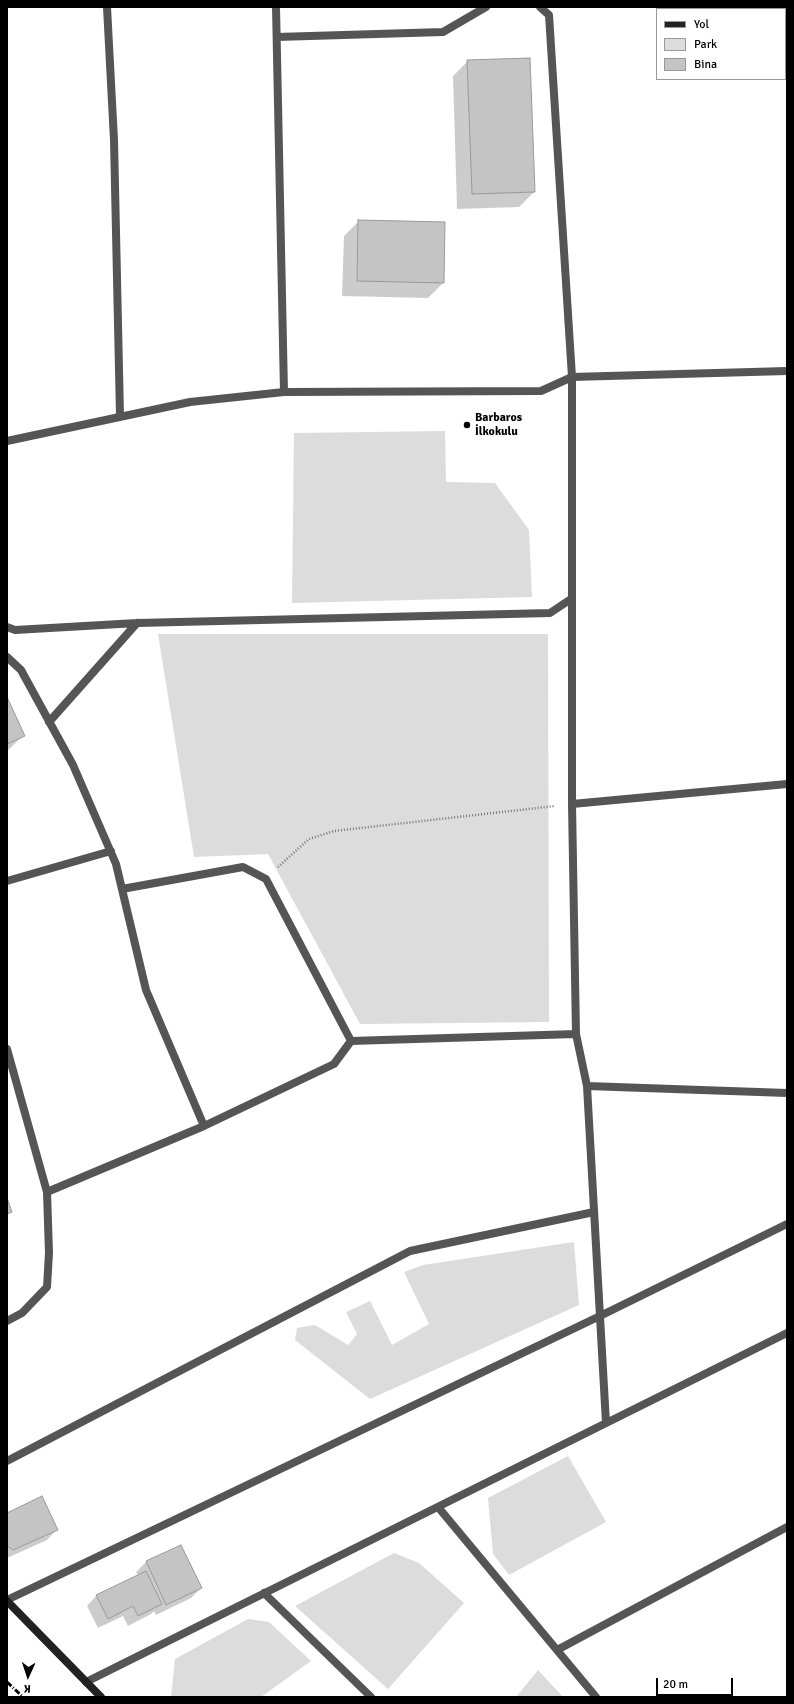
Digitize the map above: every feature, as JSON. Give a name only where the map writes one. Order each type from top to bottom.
[{"type":"main road","points":[[7,1601],[102,1697]]},
{"type":"street","points":[[107,7],[114,140],[120,416]]},
{"type":"street","points":[[276,7],[284,392]]},
{"type":"street","points":[[277,37],[442,32],[486,7]]},
{"type":"street","points":[[540,7],[549,15],[572,377],[572,804],[576,1034],[587,1086],[606,1423]]},
{"type":"street","points":[[7,441],[190,402],[284,392],[541,391],[572,377],[787,371]]},
{"type":"street","points":[[7,627],[15,630],[137,623],[550,613],[572,600]]},
{"type":"street","points":[[49,722],[137,623]]},
{"type":"street","points":[[7,657],[21,670],[73,765],[111,851],[116,864],[146,990],[204,1126]]},
{"type":"street","points":[[572,804],[787,784]]},
{"type":"street","points":[[7,881],[111,851]]},
{"type":"street","points":[[122,889],[243,867],[266,879],[351,1041]]},
{"type":"street","points":[[351,1041],[576,1034]]},
{"type":"street","points":[[47,1192],[204,1126],[334,1064],[351,1041]]},
{"type":"street","points":[[7,1049],[47,1192],[50,1253],[47,1286],[22,1313],[7,1321]]},
{"type":"street","points":[[587,1086],[787,1093]]},
{"type":"street","points":[[7,1461],[410,1251],[594,1212]]},
{"type":"street","points":[[7,1601],[600,1316],[787,1224]]},
{"type":"street","points":[[86,1682],[787,1333]]},
{"type":"street","points":[[438,1507],[596,1697]]},
{"type":"street","points":[[557,1650],[787,1527]]},
{"type":"street","points":[[264,1593],[371,1697]]},
{"type":"path","points":[[266,879],[309,839],[334,830],[572,804]]},
{"type":"green space","points":[[445,431],[446,482],[495,483],[529,530],[532,597],[292,603],[294,433]]},
{"type":"green space","points":[[158,634],[548,634],[549,1022],[360,1024],[268,854],[194,857]]},
{"type":"green space","points":[[574,1242],[579,1305],[370,1399],[295,1340],[297,1328],[315,1325],[348,1345],[357,1334],[346,1312],[370,1301],[392,1345],[429,1324],[404,1272],[423,1265]]},
{"type":"green space","points":[[568,1456],[606,1522],[509,1575],[493,1554],[488,1498]]},
{"type":"green space","points":[[394,1553],[419,1563],[464,1603],[388,1689],[295,1606]]},
{"type":"green space","points":[[248,1619],[269,1622],[311,1661],[261,1697],[171,1697],[175,1659]]},
{"type":"green space","points":[[538,1670],[563,1697],[516,1697]]},
{"type":"building","points":[[530,58],[535,192],[472,194],[467,60]]},
{"type":"building","points":[[358,220],[445,222],[444,283],[357,281]]},
{"type":"building","points":[[7,697],[25,736],[7,744]]},
{"type":"building","points":[[7,1198],[12,1212],[7,1214]]},
{"type":"building","points":[[42,1496],[58,1530],[13,1550],[7,1546],[7,1513]]},
{"type":"building","points":[[181,1545],[202,1588],[166,1605],[146,1561]]},
{"type":"building","points":[[146,1571],[162,1604],[138,1616],[133,1606],[108,1619],[96,1595]]},
{"type":"railway","points":[[7,1682],[23,1697]]},
{"type":"place","name":"Barbaros İlkokulu","points":[[467,425]]}]
